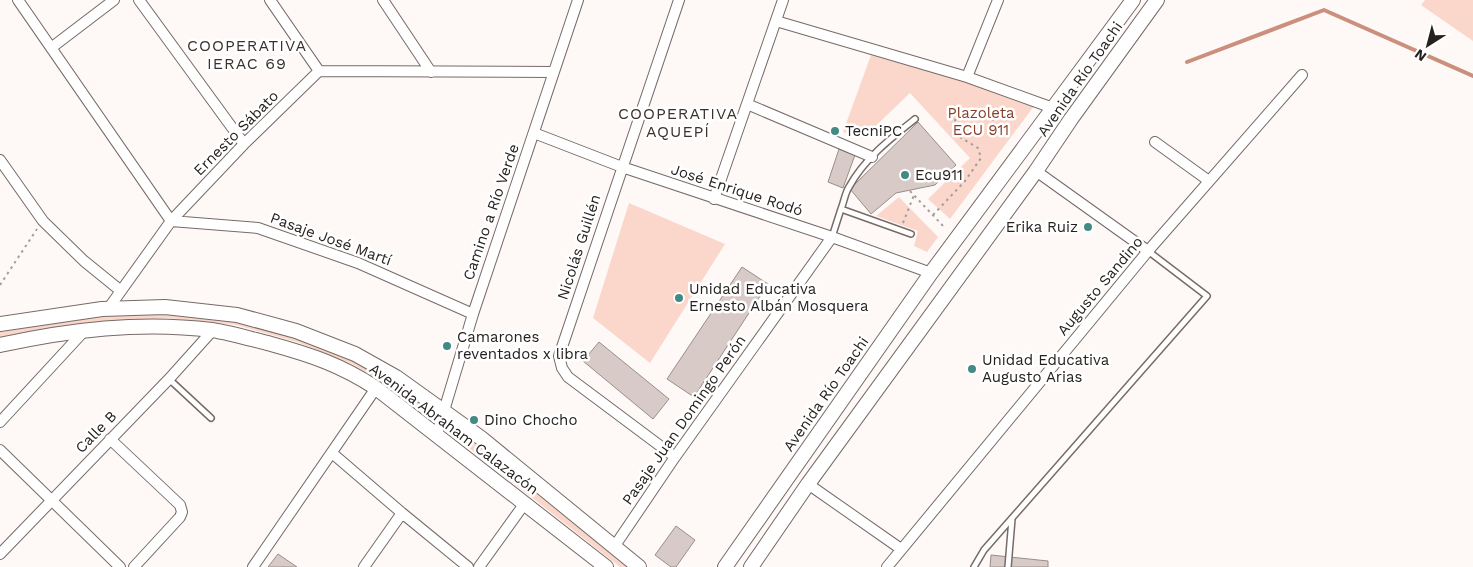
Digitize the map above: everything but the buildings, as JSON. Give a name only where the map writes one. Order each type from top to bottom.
[{"type":"main road","name":"Avenida Río Toachi","points":[[725,567],[931,273],[1133,0]]},
{"type":"main road","name":"Avenida Río Toachi","points":[[751,567],[808,484],[1157,0]]},
{"type":"main road","name":"Avenida Abraham Calazacón","points":[[0,324],[108,309],[164,306],[237,315],[296,331],[355,354],[396,378],[443,410],[516,466],[639,567]]},
{"type":"main road","name":"Avenida Abraham Calazacón","points":[[0,345],[85,330],[128,326],[163,326],[213,330],[290,349],[324,360],[351,372],[376,388],[606,567]]},
{"type":"street","points":[[18,0],[171,221]]},
{"type":"street","points":[[51,48],[114,0]]},
{"type":"street","points":[[139,0],[244,144]]},
{"type":"street","points":[[270,0],[319,71],[554,72]]},
{"type":"street","points":[[383,0],[431,72]]},
{"type":"street","name":"Camino a Río Verde","points":[[437,434],[473,314],[578,0]]},
{"type":"street","name":"Nicolás Guillén","points":[[675,457],[568,377],[562,368],[559,356],[680,0]]},
{"type":"street","points":[[714,199],[783,0]]},
{"type":"street","points":[[967,77],[998,0]]},
{"type":"street","points":[[776,21],[967,77],[1053,108]]},
{"type":"street","name":"Ernesto Sábato","points":[[108,309],[171,221],[244,144],[319,71]]},
{"type":"street","name":"Augusto Sandino","points":[[887,567],[1148,251],[1302,74]]},
{"type":"street","points":[[747,104],[872,157]]},
{"type":"street","name":"José Enrique Rodó","points":[[534,133],[622,167],[832,237],[931,273]]},
{"type":"street","points":[[1156,142],[1209,181]]},
{"type":"street","points":[[0,160],[43,221],[84,261],[121,291]]},
{"type":"street","points":[[1036,170],[1148,251]]},
{"type":"street","name":"Pasaje José Martí","points":[[171,221],[258,228],[358,263],[473,314]]},
{"type":"street","name":"Pasaje Juan Domingo Perón","points":[[614,547],[675,457],[832,237]]},
{"type":"street","points":[[0,422],[85,330]]},
{"type":"street","name":"Calle B","points":[[0,554],[169,379],[213,330]]},
{"type":"street","points":[[253,567],[376,388]]},
{"type":"street","points":[[110,439],[180,505],[182,512],[180,517],[134,567]]},
{"type":"street","points":[[0,450],[120,567]]},
{"type":"street","points":[[332,453],[468,567]]},
{"type":"street","points":[[808,484],[901,549]]},
{"type":"street","points":[[479,567],[525,503]]},
{"type":"street","points":[[364,567],[402,513]]},
{"type":"lane","points":[[832,237],[848,188],[858,172],[893,137],[915,119]]},
{"type":"lane","points":[[841,209],[911,234]]},
{"type":"lane","points":[[976,565],[984,550],[1207,296],[1148,251]]},
{"type":"lane","points":[[169,379],[211,418]]},
{"type":"lane","points":[[1008,567],[1012,518]]},
{"type":"path","points":[[933,216],[965,181],[981,158],[978,148],[958,136],[955,120],[961,110],[973,110],[996,121]]},
{"type":"path","points":[[910,190],[945,228]]},
{"type":"path","points":[[902,226],[914,195]]},
{"type":"path","points":[[0,285],[43,221]]},
{"type":"green space","points":[[1425,0],[1473,0],[1473,41],[1421,5]]},
{"type":"green space","name":"Plazoleta ECU 911","points":[[871,55],[1037,102],[950,219],[928,199],[970,158],[910,93],[863,138],[843,132]]},
{"type":"green space","points":[[899,197],[938,237],[927,252],[914,246],[918,231],[876,216]]},
{"type":"green space","points":[[629,203],[725,244],[650,363],[593,318]]},
{"type":"green space","points":[[167,310],[238,318],[355,357],[438,413],[434,420],[393,387],[352,364],[297,342],[236,325],[168,318],[113,322],[0,339],[0,332],[112,315]]},
{"type":"green space","points":[[449,423],[628,567],[620,567],[445,429]]},
{"type":"waterway","points":[[1187,62],[1324,10],[1473,76]]},
{"type":"place","name":"TecniPC","points":[[835,131]]},
{"type":"place","name":"Ecu911","points":[[905,175]]},
{"type":"place","name":"Erika Ruiz","points":[[1088,227]]},
{"type":"place","name":"Unidad Educativa Ernesto Albán Mosquera","points":[[679,298]]},
{"type":"place","name":"Camarones reventados x libra","points":[[447,346]]},
{"type":"place","name":"Unidad Educativa Augusto Arias","points":[[972,369]]},
{"type":"place","name":"Dino Chocho","points":[[474,420]]},
{"type":"district","name":"COOPERATIVA IERAC 69","points":[[247,54]]},
{"type":"district","name":"COOPERATIVA AQUEPÍ","points":[[678,122]]}]
